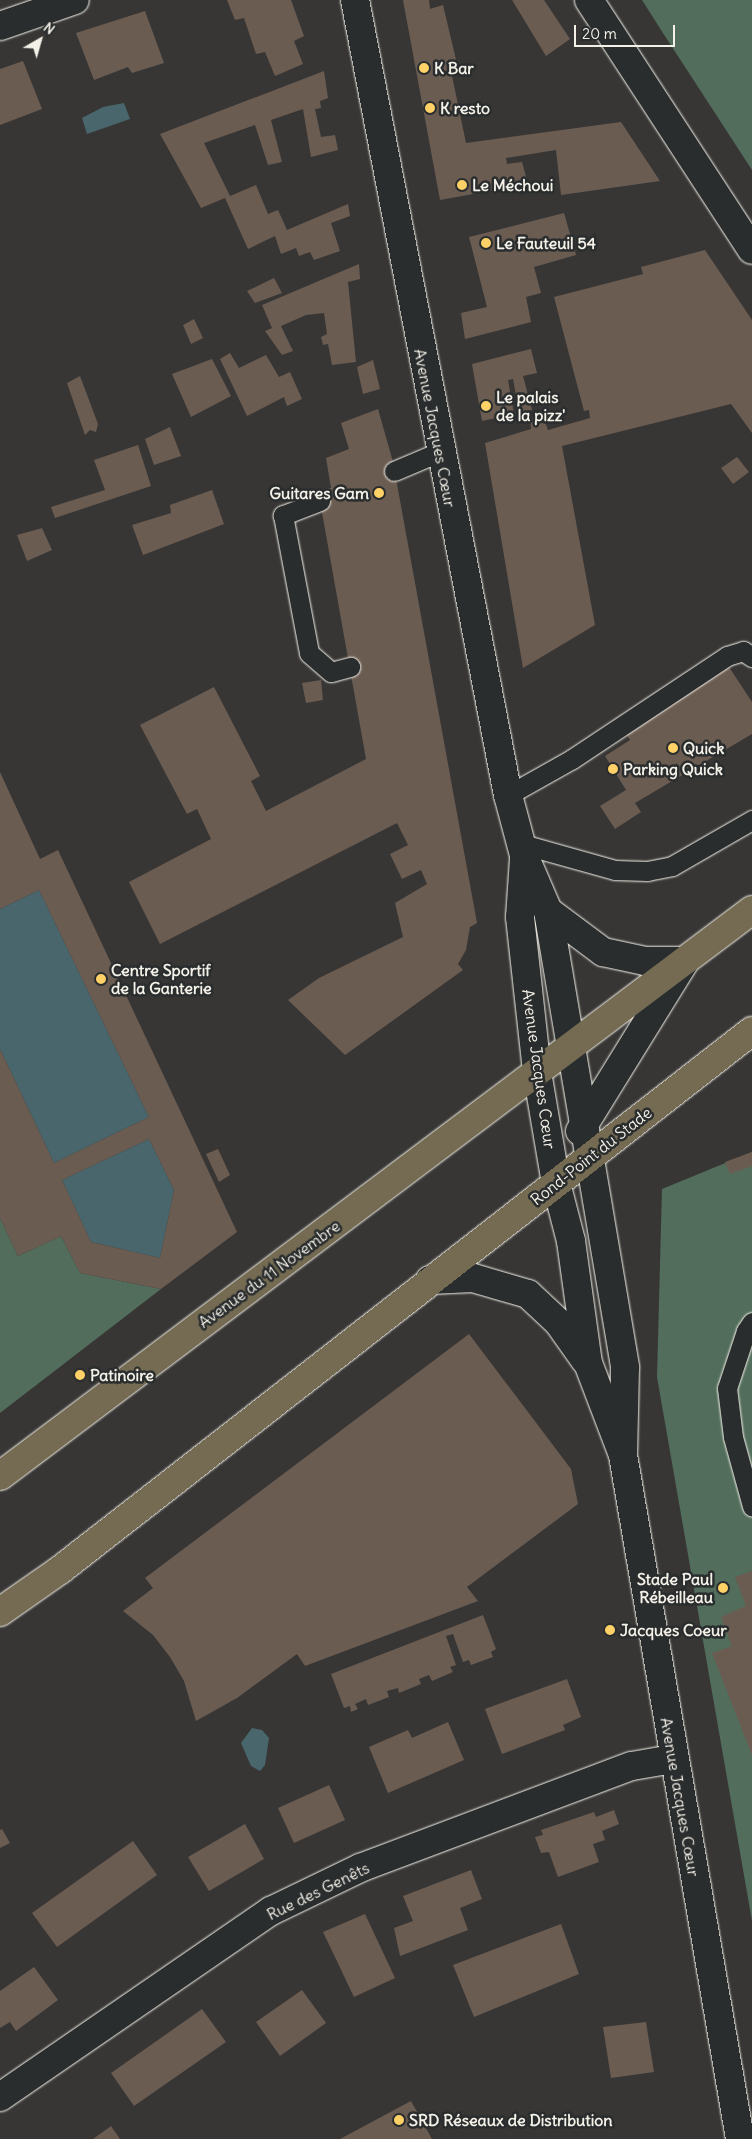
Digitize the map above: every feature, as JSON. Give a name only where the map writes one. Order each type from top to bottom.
[{"type":"main road","points":[[0,26],[74,0]]},
{"type":"main road","name":"Avenue Jacques Cœur","points":[[355,0],[439,452],[508,795],[523,849],[548,911],[625,1368],[623,1455],[673,1759],[740,2139]]},
{"type":"main road","points":[[589,0],[752,250]]},
{"type":"main road","name":"Avenue Jacques Cœur","points":[[523,849],[520,917],[537,1072],[556,1183],[571,1241],[588,1363],[623,1455]]},
{"type":"main road","points":[[537,1072],[752,910]]},
{"type":"main road","points":[[548,911],[602,952],[645,961],[685,961]]},
{"type":"main road","points":[[556,1183],[585,1122],[623,1068],[685,961]]},
{"type":"main road","name":"Rond-Point du Stade","points":[[430,1280],[752,1030]]},
{"type":"main road","name":"Avenue du 11 Novembre","points":[[0,1476],[537,1072]]},
{"type":"main road","points":[[0,1612],[60,1570],[430,1280],[473,1278],[528,1294],[558,1322],[588,1363]]},
{"type":"main road","name":"Rue des Genêts","points":[[0,2098],[271,1911],[360,1868],[632,1766],[673,1759]]},
{"type":"lane","points":[[394,471],[439,452]]},
{"type":"lane","points":[[320,501],[283,515],[309,653],[331,672],[350,667]]},
{"type":"lane","points":[[508,795],[572,759],[727,656],[743,651],[752,657]]},
{"type":"lane","points":[[523,849],[615,870],[647,871],[672,866],[752,820]]},
{"type":"lane","points":[[752,1322],[746,1330],[727,1388],[733,1437],[752,1506]]},
{"type":"green space","points":[[642,0],[752,0],[752,170],[661,30]]},
{"type":"green space","name":"Stade Paul Rébeilleau","points":[[752,1152],[752,1921],[657,1377],[662,1189]]},
{"type":"green space","points":[[0,1218],[18,1256],[61,1236],[80,1273],[161,1289],[0,1413]]},
{"type":"water","points":[[124,103],[130,119],[87,134],[82,118],[103,107]]},
{"type":"water","points":[[39,890],[149,1117],[54,1163],[0,1049],[0,909]]},
{"type":"water","points":[[149,1139],[174,1190],[160,1258],[91,1242],[62,1180]]},
{"type":"water","points":[[252,1728],[262,1730],[269,1738],[265,1765],[260,1771],[251,1766],[241,1743]]},
{"type":"building","points":[[227,0],[291,0],[304,36],[294,41],[303,64],[275,76],[265,52],[256,54],[244,18],[235,20]]},
{"type":"building","points":[[403,0],[429,0],[430,9],[443,5],[458,68],[451,71],[466,143],[621,122],[660,181],[561,195],[556,150],[506,158],[507,164],[522,162],[528,184],[440,200]]},
{"type":"building","points":[[512,0],[544,0],[570,39],[546,56]]},
{"type":"building","points":[[145,11],[164,63],[132,73],[128,67],[94,80],[76,33]]},
{"type":"building","points":[[23,61],[42,109],[0,125],[0,69]]},
{"type":"building","points":[[324,71],[328,98],[320,101],[321,108],[315,109],[321,137],[335,135],[338,150],[311,157],[303,109],[271,120],[282,162],[268,165],[255,125],[204,143],[230,196],[256,185],[268,214],[278,210],[287,230],[348,204],[350,216],[331,223],[340,251],[314,260],[310,252],[299,256],[296,248],[281,254],[275,236],[248,249],[225,198],[201,208],[160,134]]},
{"type":"building","points":[[564,213],[576,255],[534,267],[541,293],[526,297],[531,322],[465,339],[461,313],[487,307],[469,237]]},
{"type":"building","points":[[705,250],[752,320],[752,433],[731,404],[562,446],[595,625],[523,668],[485,443],[531,429],[530,419],[542,414],[548,430],[590,418],[589,410],[584,411],[554,297],[643,274],[641,267]]},
{"type":"building","points":[[359,264],[360,279],[348,282],[356,362],[332,365],[328,344],[323,345],[321,337],[327,334],[324,313],[306,315],[281,326],[293,351],[282,355],[265,331],[272,328],[262,305]]},
{"type":"building","points":[[274,278],[282,293],[255,303],[247,291]]},
{"type":"building","points":[[194,319],[203,338],[191,344],[183,325]]},
{"type":"building","points":[[531,349],[537,373],[523,376],[532,410],[519,412],[513,379],[508,380],[514,414],[482,421],[472,364]]},
{"type":"building","points":[[230,353],[239,368],[266,355],[279,377],[290,372],[302,399],[287,406],[284,397],[247,416],[220,359]]},
{"type":"building","points":[[212,359],[231,396],[191,417],[172,374]]},
{"type":"building","points":[[373,360],[380,389],[363,394],[357,367]]},
{"type":"building","points":[[80,376],[98,424],[96,432],[90,430],[85,435],[67,383]]},
{"type":"building","points":[[378,409],[393,462],[477,923],[470,927],[466,950],[458,964],[463,970],[345,1055],[288,1000],[319,978],[403,937],[395,903],[427,884],[421,870],[402,879],[390,854],[408,845],[397,823],[160,944],[129,882],[211,839],[197,809],[187,814],[140,725],[214,687],[260,776],[251,781],[266,811],[366,759],[318,490],[331,488],[326,458],[349,449],[341,423]]},
{"type":"building","points":[[170,427],[181,456],[154,465],[145,439]]},
{"type":"building","points":[[138,445],[151,486],[55,518],[51,507],[105,490],[94,460]]},
{"type":"building","points":[[737,457],[749,472],[733,484],[721,468]]},
{"type":"building","points":[[212,490],[224,524],[143,555],[132,525],[171,513],[170,505]]},
{"type":"building","points":[[42,528],[52,550],[27,561],[17,535]]},
{"type":"building","name":"Quick","points":[[729,667],[752,702],[752,734],[635,803],[641,812],[615,829],[600,806],[626,790],[605,756],[630,740],[625,732]]},
{"type":"building","points":[[321,680],[323,700],[306,703],[302,683]]},
{"type":"building","name":"Centre Sportif de la Ganterie","points":[[0,772],[40,859],[58,850],[237,1232],[161,1289],[80,1273],[61,1236],[18,1256],[0,1218],[0,1049],[54,1163],[149,1117],[39,890],[0,909]],"holes":[[[149,1139],[174,1190],[160,1258],[91,1242],[62,1180]]]},
{"type":"building","points":[[218,1149],[230,1175],[219,1182],[206,1154]]},
{"type":"building","points":[[752,1152],[752,1166],[730,1174],[725,1162]]},
{"type":"building","points":[[469,1334],[571,1469],[578,1504],[467,1587],[478,1601],[305,1666],[297,1654],[237,1698],[196,1721],[184,1681],[170,1657],[153,1635],[123,1611],[153,1588],[145,1578]]},
{"type":"building","points":[[752,1571],[752,1755],[712,1653],[732,1646],[721,1617],[746,1606],[735,1577]]},
{"type":"building","points":[[483,1615],[496,1649],[491,1652],[493,1657],[471,1665],[469,1660],[463,1662],[453,1634],[446,1636],[456,1665],[450,1667],[453,1672],[432,1681],[429,1675],[419,1679],[421,1684],[399,1693],[398,1688],[387,1691],[389,1697],[368,1705],[366,1699],[355,1704],[358,1709],[351,1712],[350,1706],[344,1708],[331,1674]]},
{"type":"building","points":[[567,1679],[581,1717],[563,1725],[565,1730],[502,1754],[485,1709]]},
{"type":"building","points":[[448,1722],[464,1760],[388,1793],[369,1747],[408,1730],[412,1738]]},
{"type":"building","points":[[329,1785],[345,1820],[294,1843],[278,1808]]},
{"type":"building","points":[[614,1810],[619,1824],[602,1831],[605,1840],[593,1844],[599,1862],[558,1877],[549,1852],[541,1853],[535,1837],[543,1835],[541,1830],[594,1812],[596,1817]]},
{"type":"building","points":[[245,1824],[264,1859],[209,1891],[188,1857]]},
{"type":"building","points":[[2,1829],[10,1843],[0,1848],[0,1830]]},
{"type":"building","points":[[133,1841],[157,1875],[57,1947],[32,1913]]},
{"type":"building","points":[[471,1870],[482,1899],[460,1908],[468,1930],[400,1956],[394,1928],[413,1921],[403,1896]]},
{"type":"building","points":[[365,1914],[395,1978],[354,1997],[323,1932]]},
{"type":"building","points":[[561,1924],[579,1974],[474,2017],[453,1965]]},
{"type":"building","points":[[34,1967],[58,2000],[16,2031],[10,2022],[0,2028],[0,1991]]},
{"type":"building","points":[[302,1990],[326,2023],[280,2056],[256,2022]]},
{"type":"building","points":[[202,2009],[226,2042],[134,2106],[111,2073]]},
{"type":"building","points":[[646,2022],[654,2072],[611,2078],[603,2027]]},
{"type":"building","name":"SRD Réseaux de Distribution","points":[[411,2101],[432,2139],[340,2139]]},
{"type":"building","points":[[111,2126],[120,2139],[93,2139]]},
{"type":"place","name":"K Bar","points":[[424,68]]},
{"type":"place","name":"K resto","points":[[430,108]]},
{"type":"place","name":"Le Méchoui","points":[[462,185]]},
{"type":"place","name":"Le Fauteuil 54","points":[[486,243]]},
{"type":"place","name":"Le palais de la pizz'","points":[[486,406]]},
{"type":"place","name":"Guitares Gam","points":[[379,493]]},
{"type":"place","name":"Quick","points":[[673,748]]},
{"type":"place","name":"Parking Quick","points":[[613,769]]},
{"type":"place","name":"Centre Sportif de la Ganterie","points":[[101,979]]},
{"type":"place","name":"Patinoire","points":[[80,1375]]},
{"type":"place","name":"Stade Paul Rébeilleau","points":[[723,1588]]},
{"type":"place","name":"Jacques Coeur","points":[[610,1630]]},
{"type":"place","name":"SRD Réseaux de Distribution","points":[[399,2120]]}]
